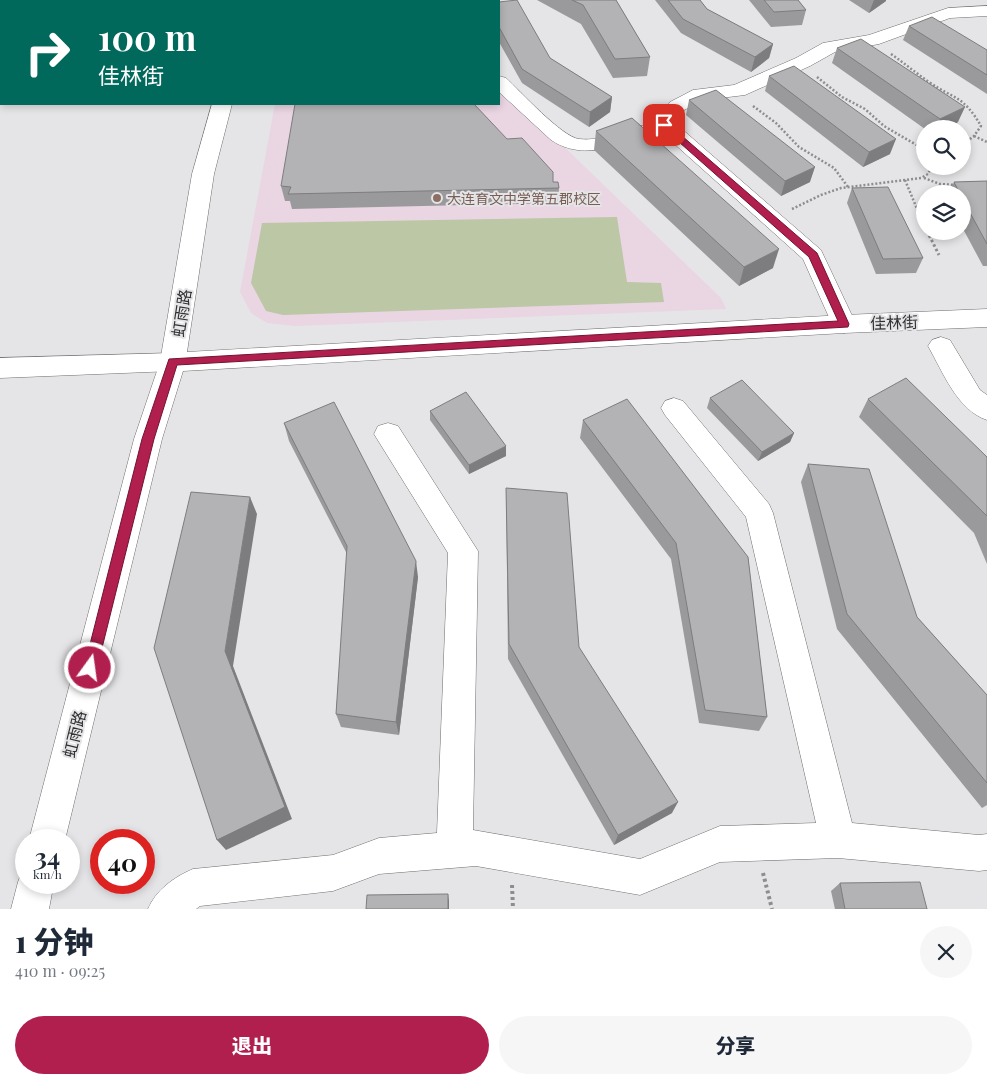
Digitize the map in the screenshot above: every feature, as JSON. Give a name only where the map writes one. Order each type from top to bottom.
[{"type":"street","points":[[500,83],[560,139],[574,145],[593,144],[664,125],[677,106],[700,94],[738,91],[797,65],[830,47],[872,40],[948,13],[987,12]]},
{"type":"street","name":"虹雨路","points":[[50,829],[148,439],[173,362],[203,174],[222,105]]},
{"type":"street","points":[[664,125],[813,255],[844,324]]},
{"type":"street","name":"佳林街","points":[[0,368],[173,362],[844,324],[987,318]]},
{"type":"street","points":[[942,346],[971,397],[987,410]]},
{"type":"street","points":[[674,408],[759,513],[838,840]]},
{"type":"street","points":[[388,434],[463,551],[454,850]]},
{"type":"street","points":[[167,909],[193,888],[333,873],[378,856],[476,848],[640,877],[720,844],[838,840],[979,853],[987,852]]},
{"type":"street","points":[[30,909],[33,894]]},
{"type":"path","points":[[872,40],[929,82],[958,97],[972,110],[980,126],[971,138]]},
{"type":"path","points":[[797,65],[821,79],[842,97],[865,109],[884,126],[916,145]]},
{"type":"path","points":[[738,91],[755,108],[776,123],[799,146],[834,168],[848,187]]},
{"type":"path","points":[[974,136],[987,142]]},
{"type":"path","points":[[924,178],[927,175]]},
{"type":"path","points":[[772,219],[830,192],[848,187],[924,178],[951,186],[964,184]]},
{"type":"path","points":[[905,180],[916,206]]},
{"type":"path","points":[[931,240],[939,255]]},
{"type":"path","points":[[756,843],[772,909]]},
{"type":"shaded area","name":"大连育文中学第五郡校区","points":[[500,85],[721,298],[726,309],[295,326],[267,323],[251,313],[240,292],[275,105],[500,105]]},
{"type":"green space","points":[[617,217],[627,282],[661,283],[664,302],[283,315],[266,311],[251,283],[262,223]]},
{"type":"building","points":[[517,0],[550,58],[612,97],[590,112],[522,69],[500,29],[500,2]]},
{"type":"building","points":[[572,0],[616,0],[650,57],[615,59],[583,5]]},
{"type":"building","points":[[668,0],[700,0],[707,9],[773,44],[755,57],[683,19]]},
{"type":"building","points":[[764,0],[798,0],[806,10],[774,12]]},
{"type":"building","points":[[932,17],[987,50],[987,75],[909,26]]},
{"type":"building","points":[[861,39],[965,107],[940,119],[837,48]]},
{"type":"building","points":[[794,66],[896,139],[869,152],[769,76]]},
{"type":"building","points":[[716,90],[815,167],[785,181],[689,100]]},
{"type":"building","points":[[295,105],[475,105],[507,139],[522,138],[553,172],[553,182],[558,182],[559,188],[288,194],[291,187],[281,186]]},
{"type":"building","points":[[632,118],[779,249],[744,267],[596,131]]},
{"type":"building","points":[[987,181],[987,244],[971,215],[971,185],[956,185],[954,182]]},
{"type":"building","points":[[888,187],[923,258],[883,259],[852,188]]},
{"type":"building","points":[[906,378],[987,457],[987,516],[868,399]]},
{"type":"building","points":[[742,380],[794,433],[762,452],[710,398]]},
{"type":"building","points":[[466,392],[506,446],[469,465],[430,411]]},
{"type":"building","points":[[627,399],[748,557],[767,717],[705,710],[676,543],[583,420]]},
{"type":"building","points":[[334,402],[416,561],[396,722],[336,714],[347,546],[284,423]]},
{"type":"building","points":[[808,464],[869,469],[917,617],[987,695],[987,783],[847,614]]},
{"type":"building","points":[[506,488],[567,493],[579,647],[678,802],[618,835],[509,644]]},
{"type":"building","points":[[191,492],[250,497],[225,651],[285,807],[217,840],[154,648]]},
{"type":"building","points":[[920,882],[927,909],[845,909],[840,883]]},
{"type":"building","points":[[448,894],[448,909],[366,909],[367,895]]},
{"type":"place","name":"大连育文中学第五郡校区","points":[[437,198]]},
{"type":"route","points":[[90,668],[148,439],[173,362],[844,324],[813,255],[664,125]]}]
